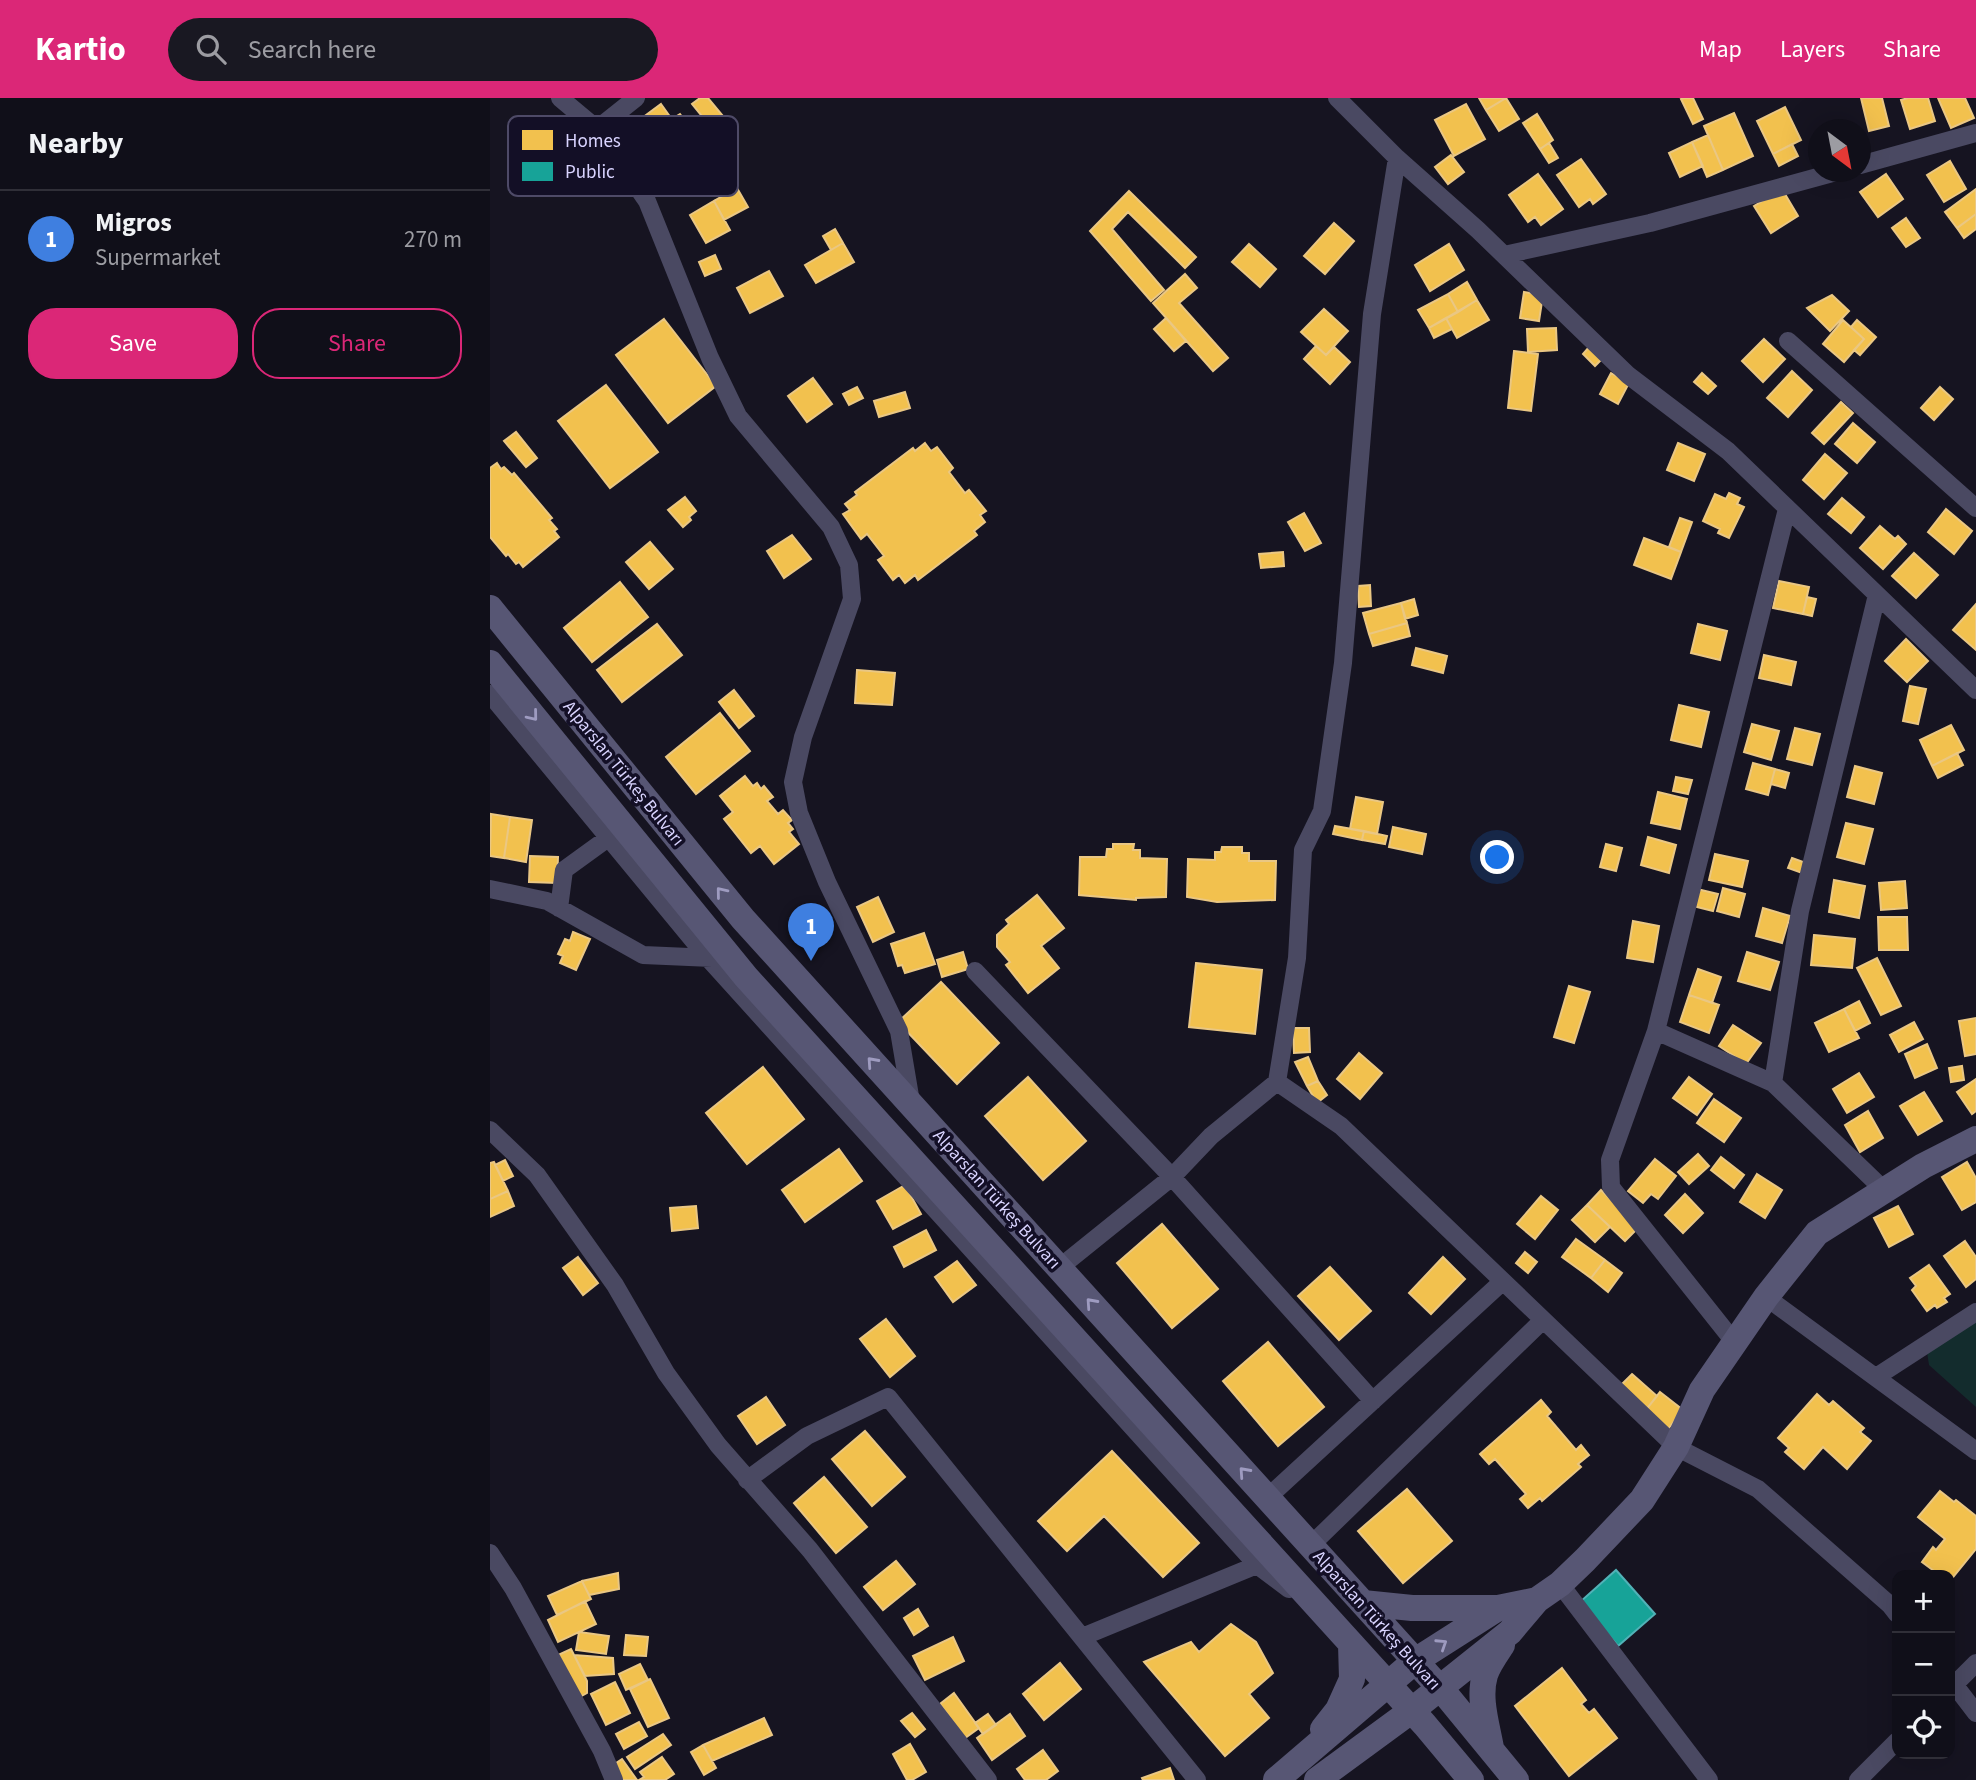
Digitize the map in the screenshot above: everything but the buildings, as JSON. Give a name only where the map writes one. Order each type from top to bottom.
[{"type":"main road","name":"Alparslan Türkeş Bulvarı","points":[[490,608],[743,919],[1439,1687],[1516,1780]]},
{"type":"main road","name":"Alparslan Türkeş Bulvarı","points":[[490,663],[615,833],[720,959],[1412,1710],[1471,1780]]},
{"type":"main road","points":[[1491,1750],[1483,1703],[1485,1673],[1510,1632],[1537,1600],[1560,1584],[1642,1500],[1676,1447],[1702,1390],[1766,1297],[1816,1233],[1923,1166],[1976,1139]]},
{"type":"main road","points":[[1363,1603],[1412,1608],[1498,1608],[1537,1600]]},
{"type":"main road","points":[[1276,1780],[1415,1661],[1498,1608]]},
{"type":"main road","points":[[1317,1780],[1412,1710],[1510,1632]]},
{"type":"main road","points":[[1298,1760],[1338,1710],[1352,1679],[1351,1644]]},
{"type":"main road","points":[[1357,1749],[1432,1733]]},
{"type":"street","points":[[560,98],[581,116]]},
{"type":"street","points":[[613,116],[636,98]]},
{"type":"street","points":[[1337,98],[1397,158],[1504,255],[1628,374],[1728,451],[1976,690]]},
{"type":"street","points":[[1871,162],[1976,133]]},
{"type":"street","points":[[1059,1268],[1171,1177],[1211,1136],[1277,1082],[1297,958],[1303,850],[1322,811],[1343,663],[1372,314],[1397,158]]},
{"type":"street","points":[[1504,255],[1650,223],[1808,180]]},
{"type":"street","points":[[644,196],[710,358],[738,416],[831,527],[849,565],[852,599],[803,737],[793,782],[799,813],[827,882],[899,1031],[911,1105]]},
{"type":"street","points":[[1788,341],[1976,508]]},
{"type":"street","points":[[1734,1343],[1611,1187],[1610,1160],[1656,1031],[1787,509]]},
{"type":"street","points":[[1773,1083],[1800,911],[1877,595]]},
{"type":"street","points":[[490,694],[615,833],[564,870],[559,908]]},
{"type":"street","points":[[490,889],[547,901],[643,955],[720,959],[1256,1564],[1322,1613]]},
{"type":"street","points":[[975,971],[1171,1177],[1373,1401]]},
{"type":"street","points":[[1656,1031],[1773,1083],[1884,1191]]},
{"type":"street","points":[[1277,1082],[1341,1126],[1676,1447],[1758,1489],[1892,1608]]},
{"type":"street","points":[[490,1130],[537,1175],[615,1285],[666,1373],[718,1445],[810,1550],[988,1780]]},
{"type":"street","points":[[1267,1498],[1502,1282]]},
{"type":"street","points":[[1766,1297],[1974,1446]]},
{"type":"street","points":[[1876,1377],[1976,1312]]},
{"type":"street","points":[[1310,1546],[1542,1321]]},
{"type":"street","points":[[747,1480],[807,1436],[888,1397],[1197,1780]]},
{"type":"street","points":[[490,1553],[513,1588],[614,1780]]},
{"type":"street","points":[[1082,1637],[1256,1564]]},
{"type":"street","points":[[1560,1584],[1709,1780]]},
{"type":"street","points":[[1955,1681],[1976,1663]]},
{"type":"street","points":[[1955,1689],[1976,1713]]},
{"type":"street","points":[[1858,1780],[1892,1746]]},
{"type":"green space","points":[[1976,1322],[1976,1407],[1929,1365],[1927,1352]]},
{"type":"place","name":"Migros","points":[[811,961]]}]
